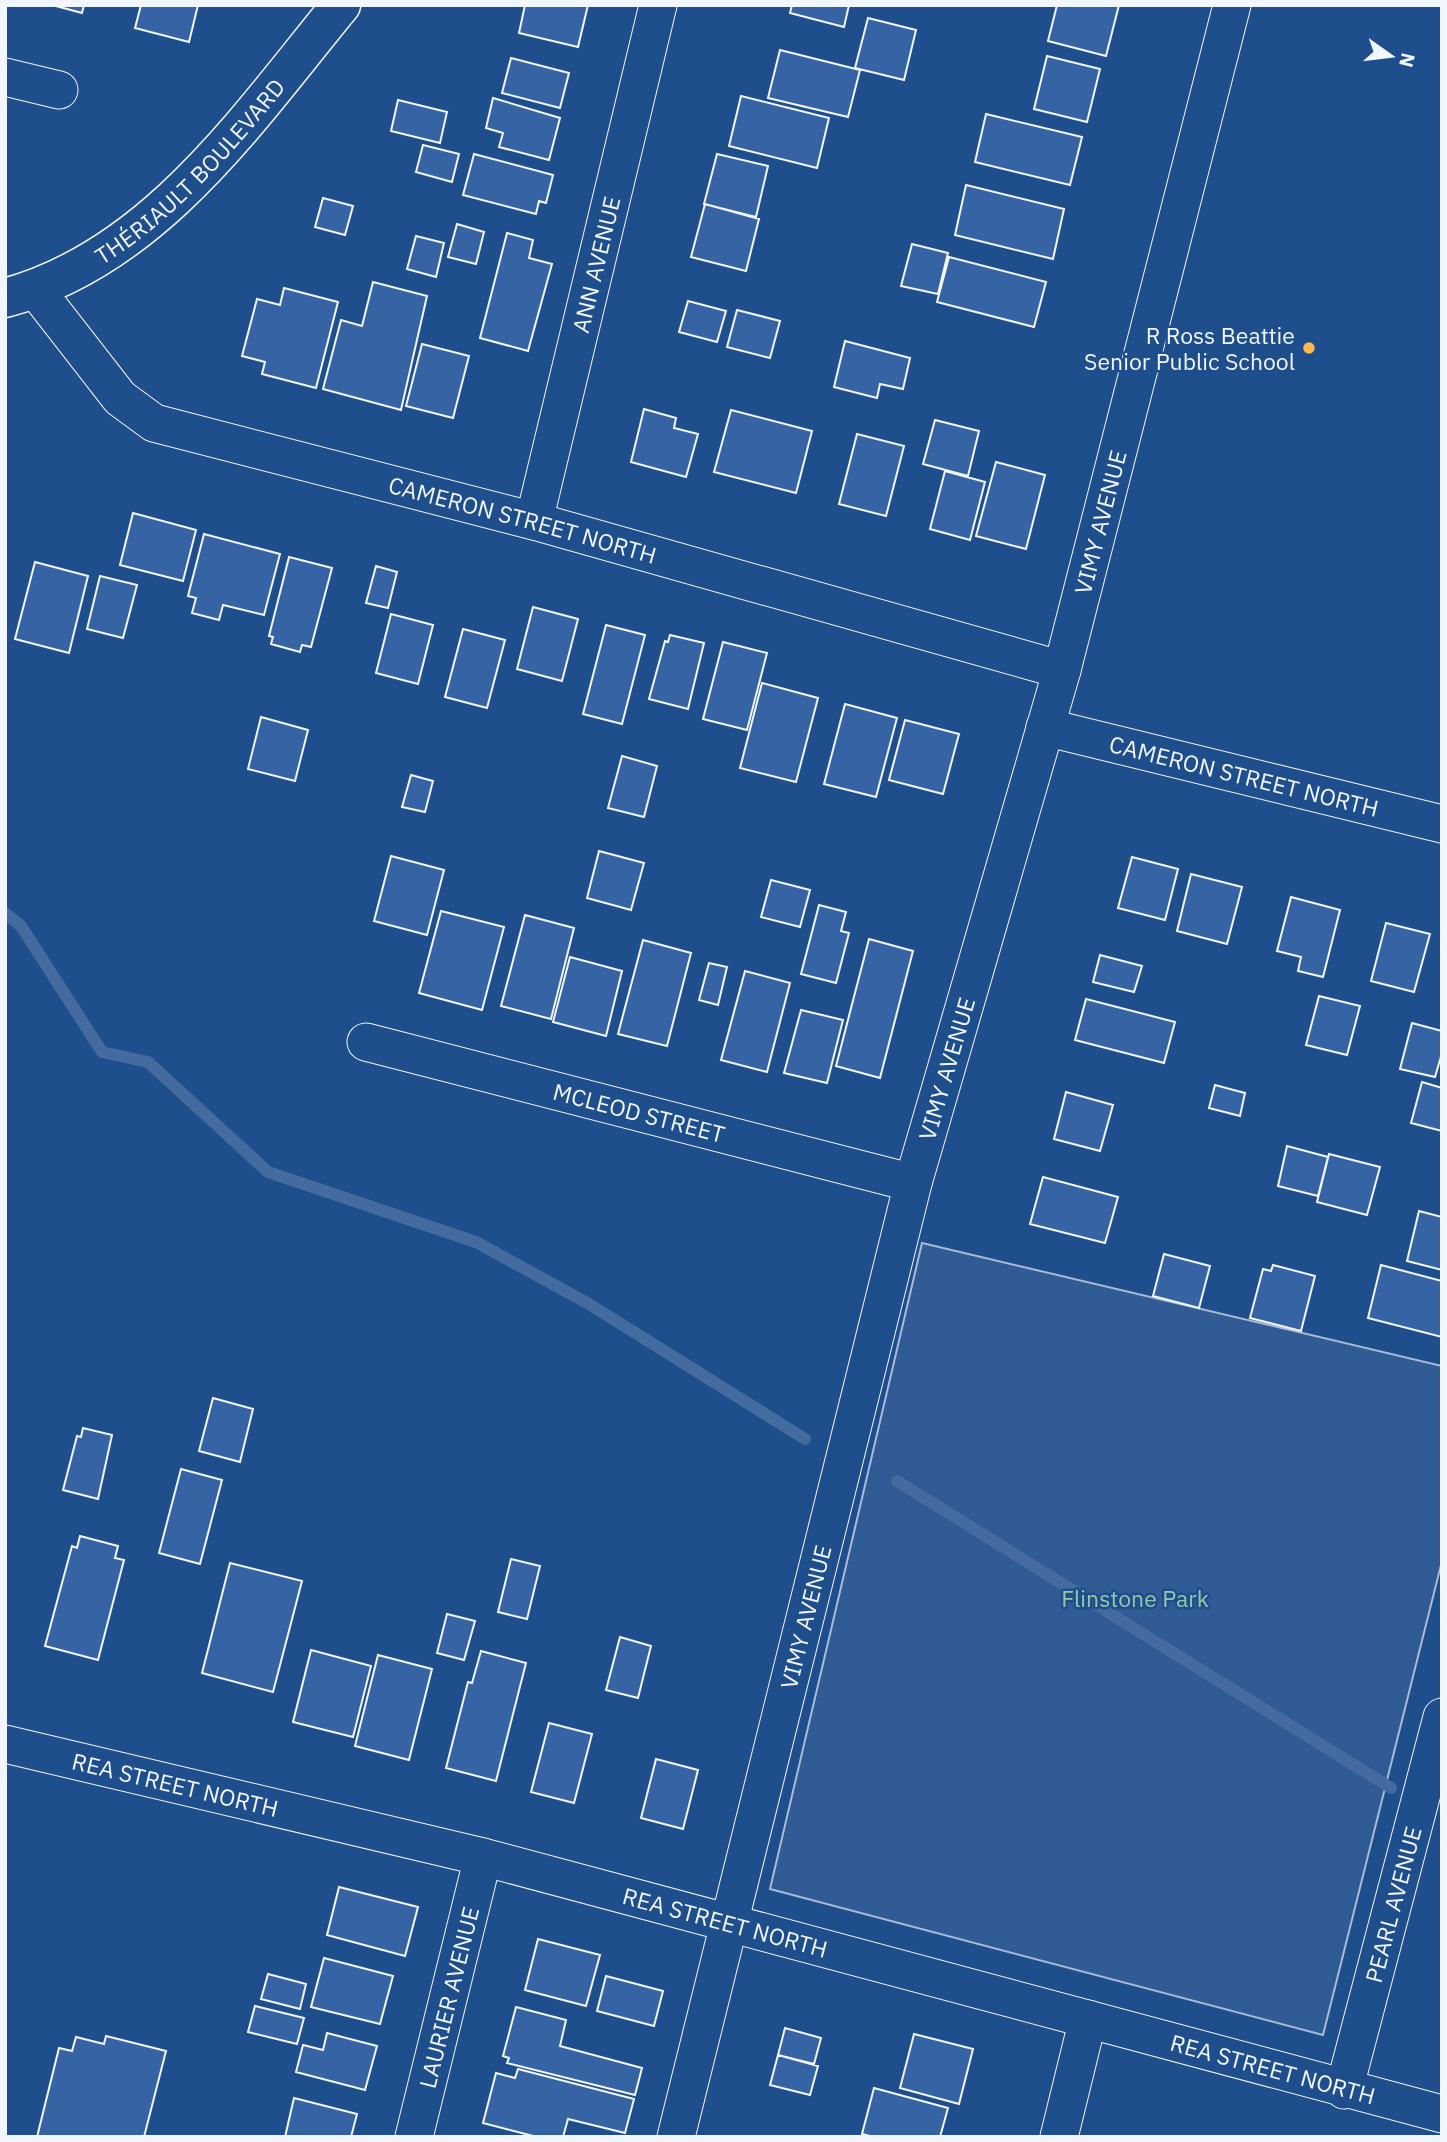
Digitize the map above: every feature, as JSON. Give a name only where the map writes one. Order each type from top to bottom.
[{"type":"main road","name":"THÉRIAULT BOULEVARD","points":[[21,294],[136,234],[215,157],[341,5]]},
{"type":"street","name":"ANN AVENUE","points":[[534,521],[658,5]]},
{"type":"street","name":"VIMY AVENUE","points":[[676,2137],[913,1183],[1062,670],[1231,5]]},
{"type":"street","points":[[5,76],[59,90]]},
{"type":"street","name":"CAMERON STREET NORTH","points":[[21,294],[120,398],[154,423],[534,521],[1062,670]]},
{"type":"street","name":"CAMERON STREET NORTH","points":[[1045,727],[1442,824]]},
{"type":"street","name":"MCLEOD STREET","points":[[366,1042],[913,1183]]},
{"type":"street","name":"PEARL AVENUE","points":[[1344,2090],[1409,1833],[1442,1717]]},
{"type":"street","name":"REA STREET NORTH","points":[[5,1744],[484,1857],[1344,2090],[1442,2114]]},
{"type":"street","name":"LAURIER AVENUE","points":[[414,2137],[484,1857]]},
{"type":"street","points":[[1059,2137],[1088,2019]]},
{"type":"shaded area","name":"Flinstone Park","points":[[922,1243],[1442,1366],[1442,1561],[1323,2035],[770,1889]]},
{"type":"building","points":[[52,5],[84,5],[82,13]]},
{"type":"building","points":[[141,5],[198,5],[189,42],[135,28]]},
{"type":"building","points":[[525,5],[588,5],[578,47],[519,33]]},
{"type":"building","points":[[792,5],[849,5],[844,27],[790,13]]},
{"type":"building","points":[[1057,5],[1119,5],[1106,56],[1048,41]]},
{"type":"building","points":[[868,18],[916,30],[904,80],[855,68]]},
{"type":"building","points":[[780,50],[860,70],[848,117],[768,98]]},
{"type":"building","points":[[1047,56],[1100,69],[1087,122],[1034,109]]},
{"type":"building","points":[[511,58],[569,73],[560,108],[502,93]]},
{"type":"building","points":[[741,96],[829,118],[817,168],[729,146]]},
{"type":"building","points":[[493,98],[560,118],[549,160],[499,147],[503,133],[486,128]]},
{"type":"building","points":[[398,100],[447,112],[440,143],[391,131]]},
{"type":"building","points":[[986,114],[1082,137],[1070,185],[975,162]]},
{"type":"building","points":[[423,145],[459,154],[452,182],[416,172]]},
{"type":"building","points":[[474,154],[553,175],[546,203],[539,201],[536,214],[463,195]]},
{"type":"building","points":[[717,154],[768,166],[756,217],[704,204]]},
{"type":"building","points":[[966,185],[1064,209],[1053,259],[955,235]]},
{"type":"building","points":[[323,198],[353,206],[345,235],[315,227]]},
{"type":"building","points":[[705,204],[759,219],[746,271],[691,257]]},
{"type":"building","points":[[457,224],[484,232],[476,264],[448,257]]},
{"type":"building","points":[[507,233],[533,240],[529,258],[552,264],[528,351],[480,338]]},
{"type":"building","points":[[416,236],[444,243],[436,277],[407,269]]},
{"type":"building","points":[[912,244],[948,253],[938,294],[901,286]]},
{"type":"building","points":[[949,257],[1046,282],[1034,327],[937,302]]},
{"type":"building","points":[[373,282],[427,296],[401,410],[323,389],[341,320],[362,326]]},
{"type":"building","points":[[284,288],[338,302],[316,388],[262,374],[265,362],[242,356],[257,299],[280,305]]},
{"type":"building","points":[[688,301],[726,311],[717,342],[679,332]]},
{"type":"building","points":[[737,310],[780,321],[770,358],[727,347]]},
{"type":"building","points":[[845,341],[910,358],[903,389],[880,384],[877,398],[834,387]]},
{"type":"building","points":[[422,344],[469,356],[453,418],[406,406]]},
{"type":"building","points":[[644,409],[676,418],[674,428],[698,434],[686,477],[631,462]]},
{"type":"building","points":[[731,410],[812,431],[796,493],[714,472]]},
{"type":"building","points":[[935,420],[979,431],[968,476],[923,464]]},
{"type":"building","points":[[857,434],[904,446],[886,516],[839,504]]},
{"type":"building","points":[[996,462],[1045,475],[1026,549],[976,536]]},
{"type":"building","points":[[945,471],[985,482],[970,540],[930,529]]},
{"type":"building","points":[[133,513],[196,530],[183,581],[120,565]]},
{"type":"building","points":[[204,534],[280,554],[264,615],[223,605],[219,620],[192,613],[196,598],[188,596]]},
{"type":"building","points":[[289,557],[332,568],[311,647],[302,645],[300,652],[271,644],[273,637],[269,636]]},
{"type":"building","points":[[35,562],[88,576],[69,653],[15,639]]},
{"type":"building","points":[[376,566],[397,572],[388,608],[366,603]]},
{"type":"building","points":[[100,576],[137,585],[123,638],[87,629]]},
{"type":"building","points":[[533,607],[578,619],[562,681],[517,669]]},
{"type":"building","points":[[391,614],[433,625],[418,684],[376,673]]},
{"type":"building","points":[[606,625],[645,635],[622,724],[583,714]]},
{"type":"building","points":[[463,629],[505,640],[487,708],[445,697]]},
{"type":"building","points":[[670,635],[704,643],[688,709],[649,699],[665,641],[668,642]]},
{"type":"building","points":[[723,642],[767,653],[747,730],[703,719]]},
{"type":"building","points":[[762,683],[818,698],[796,782],[740,768]]},
{"type":"building","points":[[845,704],[897,718],[876,797],[824,784]]},
{"type":"building","points":[[261,717],[308,730],[295,781],[248,769]]},
{"type":"building","points":[[905,720],[959,734],[943,794],[889,780]]},
{"type":"building","points":[[622,756],[657,766],[644,817],[608,808]]},
{"type":"building","points":[[411,775],[433,781],[425,812],[402,807]]},
{"type":"building","points":[[599,851],[644,863],[631,910],[587,898]]},
{"type":"building","points":[[391,856],[444,870],[427,935],[374,921]]},
{"type":"building","points":[[1132,857],[1178,869],[1165,920],[1118,908]]},
{"type":"building","points":[[1191,874],[1242,887],[1227,944],[1177,931]]},
{"type":"building","points":[[771,880],[810,890],[800,927],[761,917]]},
{"type":"building","points":[[1291,897],[1340,910],[1323,977],[1298,971],[1301,957],[1277,951]]},
{"type":"building","points":[[819,905],[846,912],[841,931],[849,933],[836,983],[801,974]]},
{"type":"building","points":[[441,911],[504,927],[482,1010],[419,993]]},
{"type":"building","points":[[525,915],[574,928],[551,1019],[501,1006]]},
{"type":"building","points":[[1386,923],[1430,934],[1414,992],[1371,981]]},
{"type":"building","points":[[869,939],[913,951],[880,1078],[836,1066]]},
{"type":"building","points":[[643,940],[691,953],[667,1046],[618,1034]]},
{"type":"building","points":[[1100,955],[1142,966],[1134,992],[1093,982]]},
{"type":"building","points":[[570,957],[622,971],[606,1036],[553,1022]]},
{"type":"building","points":[[709,963],[727,967],[718,1005],[699,1000]]},
{"type":"building","points":[[745,971],[790,983],[767,1072],[721,1060]]},
{"type":"building","points":[[1319,996],[1360,1006],[1347,1055],[1306,1045]]},
{"type":"building","points":[[1086,999],[1175,1022],[1164,1063],[1075,1040]]},
{"type":"building","points":[[801,1010],[843,1020],[827,1083],[784,1073]]},
{"type":"building","points":[[1412,1023],[1442,1031],[1442,1053],[1435,1077],[1400,1069]]},
{"type":"building","points":[[1422,1082],[1442,1088],[1442,1131],[1411,1123]]},
{"type":"building","points":[[1215,1085],[1245,1093],[1240,1116],[1209,1108]]},
{"type":"building","points":[[1066,1092],[1113,1105],[1100,1151],[1054,1139]]},
{"type":"building","points":[[1287,1146],[1328,1157],[1318,1196],[1278,1186]]},
{"type":"building","points":[[1329,1154],[1380,1167],[1367,1215],[1317,1202]]},
{"type":"building","points":[[1043,1177],[1118,1197],[1105,1243],[1030,1224]]},
{"type":"building","points":[[1419,1211],[1442,1217],[1442,1270],[1407,1261]]},
{"type":"building","points":[[1164,1254],[1210,1266],[1199,1308],[1153,1296]]},
{"type":"building","points":[[1273,1265],[1315,1276],[1301,1331],[1250,1318],[1263,1269],[1271,1271]]},
{"type":"building","points":[[1381,1265],[1442,1281],[1442,1337],[1368,1318]]},
{"type":"building","points":[[213,1398],[253,1409],[240,1462],[199,1451]]},
{"type":"building","points":[[83,1428],[112,1435],[98,1499],[63,1490],[77,1436],[81,1437]]},
{"type":"building","points":[[181,1469],[222,1480],[200,1564],[159,1553]]},
{"type":"building","points":[[80,1536],[118,1546],[115,1558],[124,1560],[98,1660],[45,1646],[72,1546],[77,1548]]},
{"type":"building","points":[[511,1559],[540,1566],[527,1619],[498,1612]]},
{"type":"building","points":[[230,1563],[302,1581],[273,1692],[202,1673]]},
{"type":"building","points":[[447,1614],[475,1621],[464,1660],[437,1653]]},
{"type":"building","points":[[620,1637],[651,1646],[638,1698],[606,1690]]},
{"type":"building","points":[[311,1650],[371,1666],[353,1737],[293,1722]]},
{"type":"building","points":[[481,1651],[526,1663],[496,1781],[446,1768],[468,1682],[472,1683]]},
{"type":"building","points":[[378,1655],[432,1669],[409,1760],[355,1746]]},
{"type":"building","points":[[549,1723],[592,1734],[574,1803],[531,1792]]},
{"type":"building","points":[[656,1759],[698,1770],[683,1829],[641,1818]]},
{"type":"building","points":[[339,1887],[418,1907],[405,1956],[327,1935]]},
{"type":"building","points":[[538,1939],[600,1955],[586,2006],[525,1990]]},
{"type":"building","points":[[324,1958],[393,1976],[380,2024],[311,2007]]},
{"type":"building","points":[[268,1974],[306,1984],[300,2009],[261,1999]]},
{"type":"building","points":[[606,1976],[663,1991],[654,2026],[597,2011]]},
{"type":"building","points":[[255,2006],[304,2018],[297,2044],[248,2032]]},
{"type":"building","points":[[516,2007],[566,2020],[560,2046],[642,2068],[635,2095],[507,2063],[509,2058],[503,2056]]},
{"type":"building","points":[[785,2028],[821,2038],[814,2064],[778,2055]]},
{"type":"building","points":[[327,2033],[377,2046],[365,2090],[296,2072],[303,2045],[323,2050]]},
{"type":"building","points":[[914,2034],[973,2049],[959,2104],[900,2088]]},
{"type":"building","points":[[106,2036],[166,2051],[144,2137],[37,2137],[59,2048],[72,2051],[76,2037],[104,2044]]},
{"type":"building","points":[[778,2055],[818,2066],[810,2095],[770,2085]]},
{"type":"building","points":[[518,2069],[634,2099],[625,2133],[568,2119],[563,2137],[537,2137],[483,2123],[496,2073],[515,2078]]},
{"type":"building","points":[[874,2088],[948,2108],[940,2137],[874,2137],[862,2134]]},
{"type":"building","points":[[294,2098],[357,2114],[351,2137],[285,2137]]},
{"type":"waterway","points":[[5,913],[21,926],[102,1052],[148,1062],[268,1172],[476,1242],[589,1304],[805,1439]]},
{"type":"waterway","points":[[897,1481],[1391,1788]]},
{"type":"place","name":"R Ross Beattie Senior Public School","points":[[1309,348]]}]
